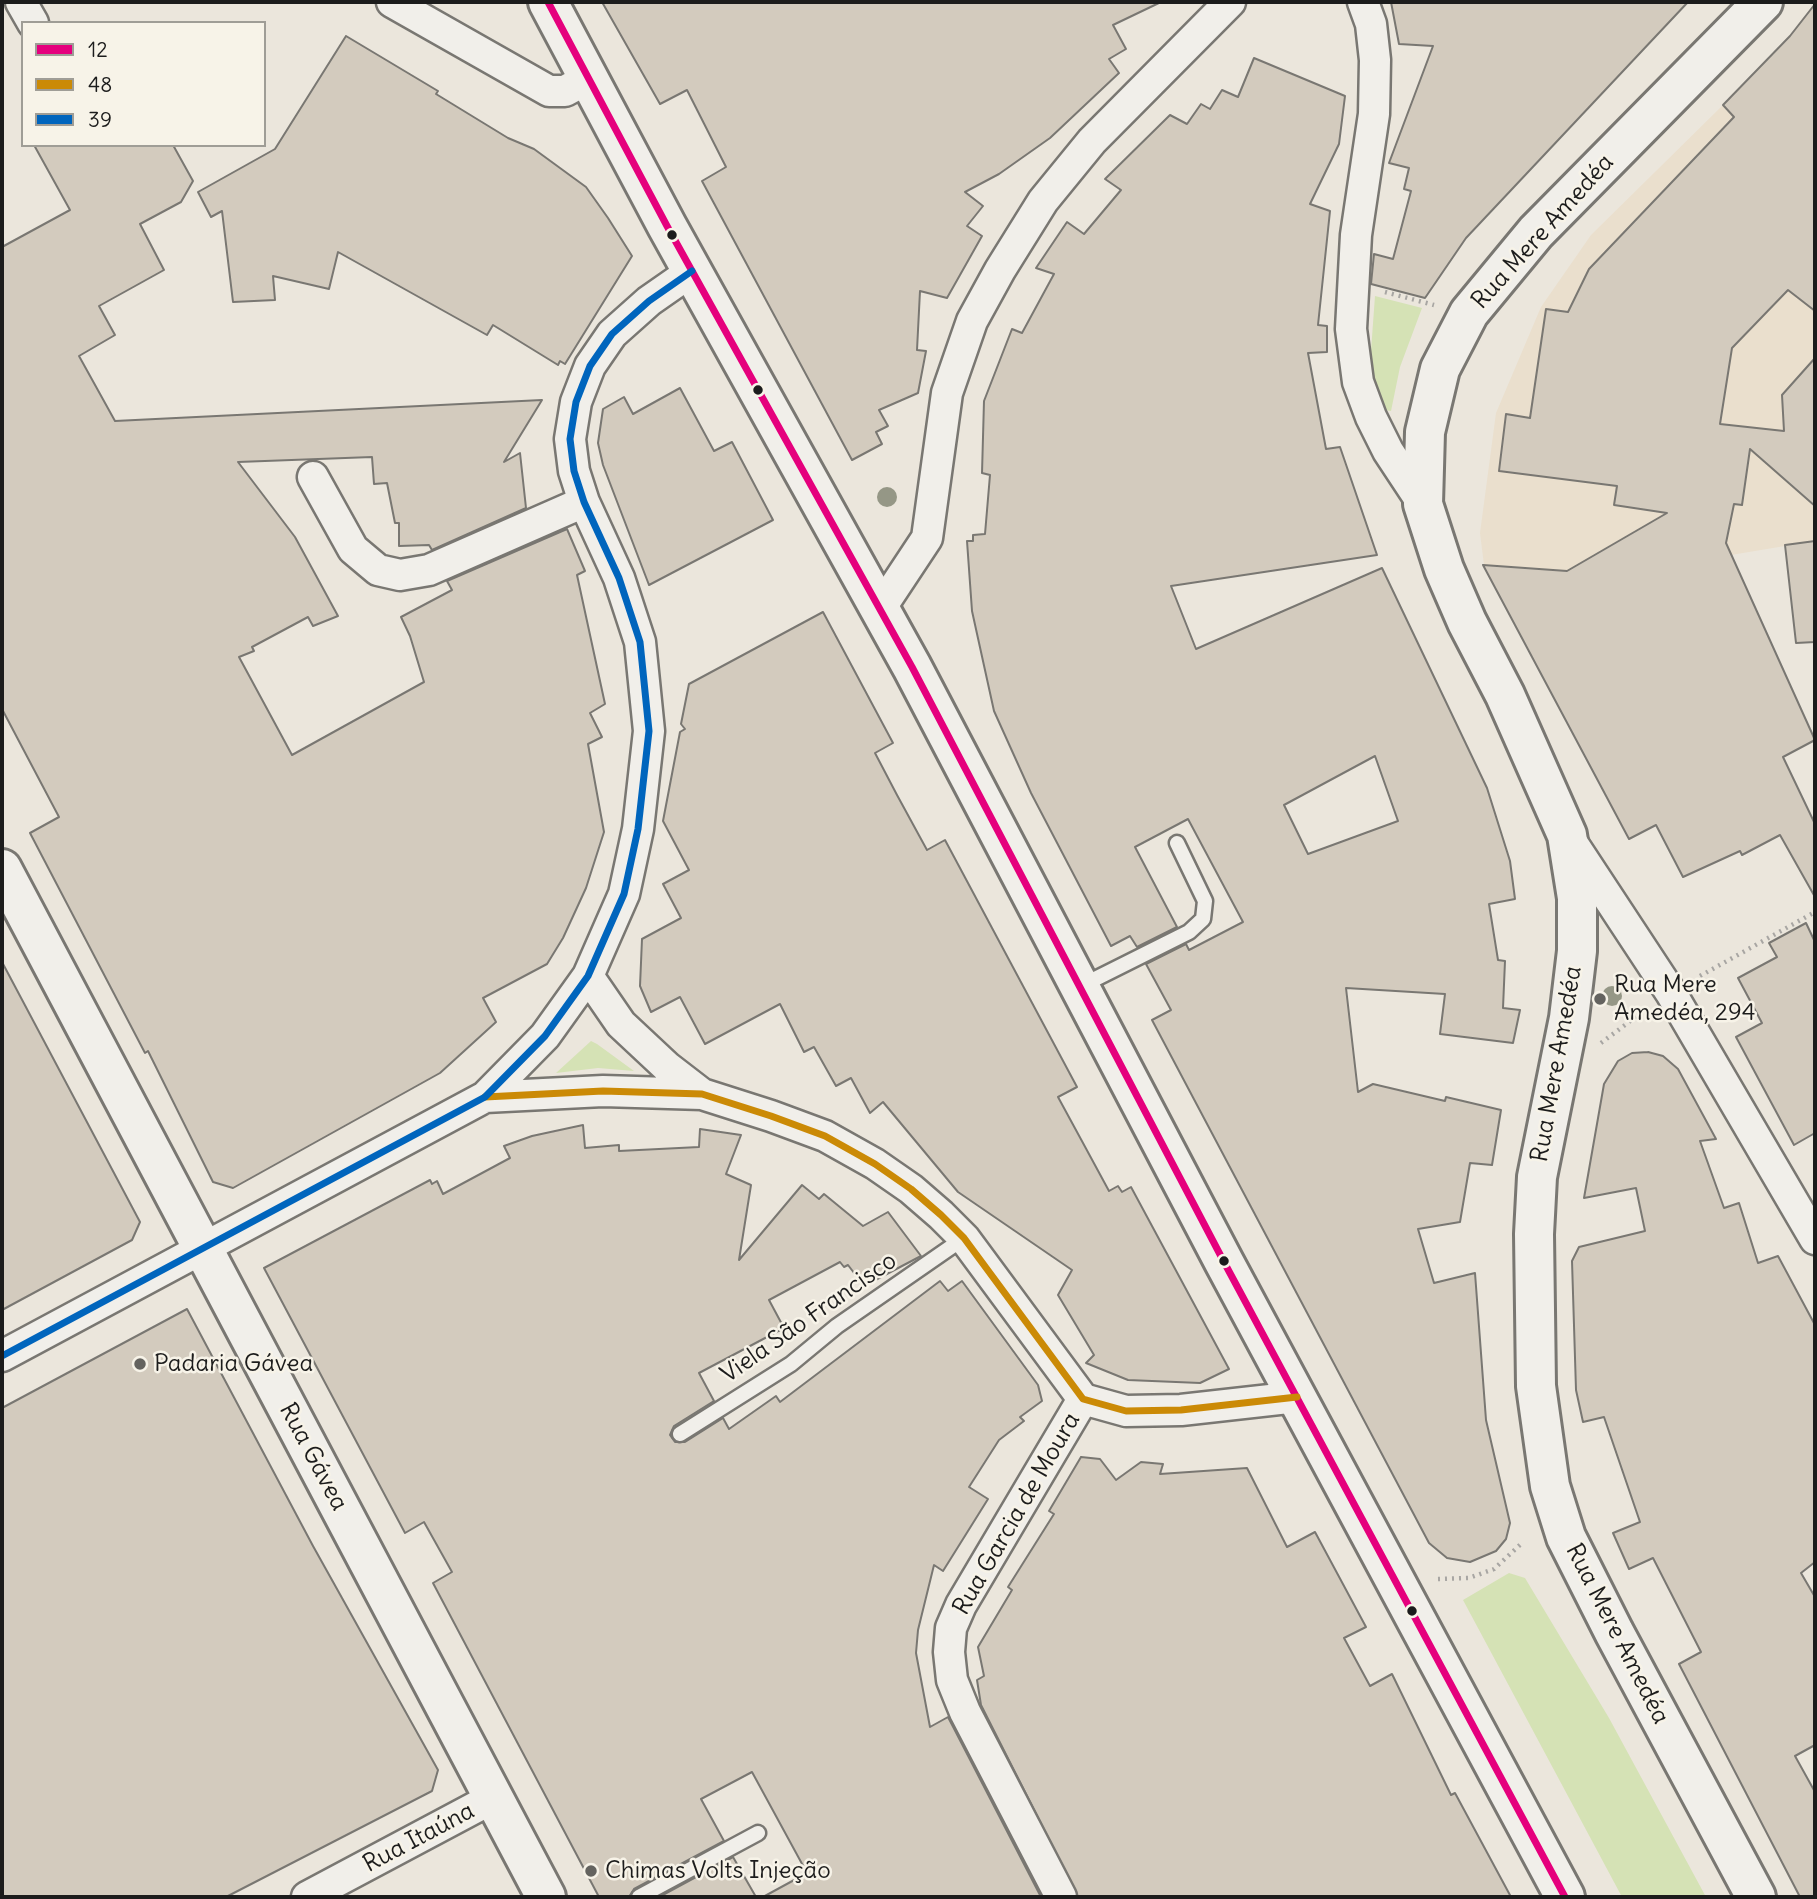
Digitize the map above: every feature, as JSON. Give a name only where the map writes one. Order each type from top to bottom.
[{"type":"street","points":[[21,2],[32,21]]},
{"type":"street","points":[[392,2],[549,91],[565,91],[587,79]]},
{"type":"street","points":[[548,2],[692,271],[880,609],[1078,987],[1564,1897]]},
{"type":"street","points":[[880,609],[927,538],[947,393],[972,321],[1000,270],[1043,201],[1092,141],[1230,2]]},
{"type":"street","points":[[1363,2],[1371,24],[1374,114],[1356,235],[1351,329],[1358,382],[1388,451],[1423,504]]},
{"type":"street","name":"Rua Mere Amedéa","points":[[1756,1897],[1566,1537],[1550,1486],[1536,1386],[1533,1245],[1537,1177],[1569,1018],[1577,951],[1577,898],[1567,835],[1505,695],[1458,601],[1423,504],[1424,432],[1440,369],[1469,313],[1536,232],[1763,2]]},
{"type":"street","points":[[2,1356],[485,1097],[545,1036],[588,976],[624,894],[638,829],[649,731],[639,642],[620,578],[584,502],[573,471],[569,439],[576,402],[590,366],[612,334],[649,301],[692,271]]},
{"type":"street","points":[[313,477],[353,549],[378,570],[400,575],[429,570],[584,502]]},
{"type":"street","points":[[1567,835],[1671,993],[1815,1239]]},
{"type":"street","name":"Rua Gávea","points":[[2,869],[546,1897]]},
{"type":"street","points":[[588,976],[621,1024],[667,1067],[702,1094]]},
{"type":"street","points":[[485,1097],[603,1091],[702,1094],[825,1136],[911,1188],[964,1238],[1083,1399],[1126,1411],[1181,1410],[1297,1397]]},
{"type":"street","name":"Rua Garcia de Moura","points":[[1061,1897],[965,1712],[952,1680],[949,1652],[951,1628],[961,1605],[1083,1399]]},
{"type":"street","name":"Rua Itaúna","points":[[307,1897],[493,1798]]},
{"type":"lane","points":[[1078,987],[1189,932],[1203,919],[1205,901],[1177,843]]},
{"type":"lane","name":"Viela São Francisco","points":[[680,1434],[791,1364],[837,1325],[964,1238]]},
{"type":"lane","points":[[639,1897],[758,1833]]},
{"type":"path","points":[[1353,285],[1469,313]]},
{"type":"path","points":[[1592,1050],[1671,993],[1815,912]]},
{"type":"path","points":[[1434,1579],[1469,1578],[1494,1569],[1522,1543]]},
{"type":"shaded area","points":[[1723,105],[1815,195],[1815,541],[1731,555],[1670,588],[1567,571],[1484,565],[1480,533],[1496,413],[1541,307],[1591,235]]},
{"type":"green space","points":[[1375,296],[1422,308],[1400,367],[1391,411],[1379,409],[1369,378]]},
{"type":"green space","points":[[591,1041],[634,1071],[598,1068],[556,1073]]},
{"type":"green space","points":[[1509,1573],[1525,1578],[1609,1718],[1706,1897],[1622,1897],[1463,1600]]},
{"type":"building","points":[[602,2],[1161,2],[1113,25],[1126,49],[1109,59],[1119,73],[1050,138],[999,174],[965,192],[983,206],[967,226],[982,236],[947,298],[920,291],[917,350],[926,351],[918,393],[879,410],[888,426],[876,432],[882,444],[852,460],[702,181],[726,167],[687,90],[660,104]]},
{"type":"building","points":[[1391,2],[1688,2],[1466,238],[1425,298],[1371,284],[1374,254],[1393,259],[1411,191],[1404,189],[1409,168],[1389,163],[1433,46],[1399,44]]},
{"type":"building","points":[[1815,4],[1815,311],[1788,290],[1732,348],[1720,424],[1784,431],[1782,395],[1815,358],[1815,506],[1750,449],[1742,505],[1734,504],[1726,543],[1815,740],[1783,757],[1815,824],[1815,897],[1780,835],[1742,855],[1740,851],[1683,877],[1656,825],[1629,839],[1483,565],[1567,571],[1667,513],[1614,505],[1617,486],[1499,471],[1506,414],[1530,418],[1546,309],[1568,312],[1589,269],[1734,117],[1723,105],[1790,36]]},
{"type":"building","points":[[346,36],[438,91],[436,94],[508,138],[534,149],[586,187],[608,218],[632,256],[565,364],[560,361],[558,365],[493,325],[487,335],[338,252],[329,289],[273,276],[275,300],[233,302],[222,211],[211,217],[198,192],[275,149]]},
{"type":"building","points":[[1254,58],[1345,96],[1339,144],[1310,204],[1330,211],[1318,325],[1327,326],[1327,352],[1308,353],[1326,449],[1340,447],[1377,555],[1171,586],[1196,649],[1382,568],[1487,788],[1510,861],[1515,899],[1489,904],[1498,960],[1505,961],[1503,1008],[1520,1010],[1513,1043],[1440,1034],[1445,994],[1346,988],[1358,1092],[1373,1084],[1445,1101],[1446,1097],[1501,1110],[1492,1165],[1470,1163],[1460,1222],[1418,1229],[1434,1283],[1475,1273],[1486,1420],[1510,1523],[1506,1539],[1496,1551],[1470,1562],[1447,1558],[1429,1543],[1152,1020],[1171,1010],[1146,964],[1186,944],[1189,950],[1243,922],[1188,819],[1135,847],[1177,927],[1137,947],[1130,936],[1111,946],[1031,793],[994,711],[972,611],[967,541],[973,541],[973,535],[985,534],[990,475],[982,473],[984,401],[1012,329],[1022,333],[1054,274],[1036,268],[1067,222],[1084,234],[1121,190],[1105,179],[1170,115],[1187,124],[1201,104],[1210,109],[1222,90],[1238,97]],"holes":[[[1375,756],[1398,821],[1308,854],[1284,805]]]},
{"type":"building","points":[[35,147],[174,147],[193,181],[181,202],[140,224],[164,270],[99,306],[115,335],[79,356],[115,421],[542,400],[504,462],[520,453],[526,508],[432,550],[429,545],[399,546],[399,523],[395,523],[387,483],[374,484],[372,457],[238,462],[295,537],[338,616],[313,626],[308,617],[252,647],[254,651],[239,657],[292,755],[424,682],[410,636],[401,617],[452,590],[447,581],[567,529],[585,571],[577,575],[605,704],[590,713],[602,737],[588,744],[604,832],[586,888],[563,938],[547,964],[483,998],[496,1022],[440,1073],[233,1188],[213,1182],[148,1051],[145,1053],[30,833],[59,817],[2,709],[2,247],[70,210]]},
{"type":"building","points":[[680,388],[714,451],[732,442],[773,520],[649,585],[603,465],[598,443],[603,409],[624,397],[633,414]]},
{"type":"building","points":[[1815,541],[1815,642],[1796,643],[1785,545]]},
{"type":"building","points":[[823,612],[893,743],[875,753],[897,795],[927,850],[945,840],[1077,1087],[1058,1097],[1109,1191],[1118,1186],[1122,1192],[1131,1187],[1229,1369],[1200,1383],[1128,1380],[1086,1363],[1094,1355],[1058,1295],[1072,1270],[958,1192],[883,1102],[870,1113],[851,1078],[836,1086],[814,1047],[804,1052],[780,1004],[705,1044],[680,997],[651,1012],[640,986],[642,939],[681,918],[663,884],[689,870],[663,821],[680,732],[685,729],[681,724],[689,684]]},
{"type":"building","points":[[1806,923],[1815,942],[1815,1133],[1794,1145],[1736,1037],[1762,1023],[1738,978],[1777,957],[1769,943]]},
{"type":"building","points":[[2,962],[140,1222],[132,1240],[2,1310]]},
{"type":"building","points":[[1648,1052],[1663,1056],[1678,1069],[1716,1139],[1700,1141],[1724,1208],[1739,1203],[1758,1263],[1778,1256],[1815,1325],[1815,1562],[1801,1573],[1815,1597],[1815,1745],[1795,1756],[1815,1792],[1815,1897],[1800,1897],[1679,1664],[1701,1652],[1653,1558],[1629,1569],[1613,1533],[1640,1522],[1604,1417],[1583,1422],[1576,1390],[1572,1261],[1579,1247],[1645,1231],[1636,1188],[1584,1198],[1604,1084],[1618,1061],[1632,1053]]},
{"type":"building","points":[[583,1125],[585,1148],[619,1145],[619,1151],[699,1147],[700,1129],[741,1135],[726,1174],[751,1185],[739,1260],[802,1185],[819,1199],[824,1194],[863,1226],[888,1212],[921,1256],[864,1286],[848,1265],[844,1267],[840,1262],[769,1300],[784,1328],[699,1373],[714,1401],[674,1426],[670,1435],[675,1442],[685,1442],[723,1418],[729,1429],[776,1396],[780,1402],[940,1281],[948,1291],[962,1281],[1038,1385],[1042,1401],[1020,1417],[1024,1421],[999,1440],[969,1487],[988,1499],[943,1571],[934,1565],[918,1630],[916,1653],[930,1727],[948,1717],[1041,1897],[763,1897],[807,1873],[752,1772],[701,1799],[724,1841],[634,1889],[629,1897],[599,1897],[433,1583],[452,1572],[424,1522],[405,1533],[264,1268],[430,1180],[432,1184],[437,1181],[443,1194],[510,1158],[504,1146],[532,1136]]},
{"type":"building","points":[[187,1309],[313,1546],[438,1770],[432,1791],[226,1897],[2,1897],[2,1408]]},
{"type":"building","points":[[1081,1457],[1100,1459],[1116,1480],[1141,1462],[1163,1464],[1160,1474],[1247,1468],[1287,1547],[1315,1532],[1366,1627],[1344,1638],[1370,1686],[1392,1674],[1451,1795],[1455,1793],[1511,1897],[1078,1897],[981,1705],[977,1680],[984,1676],[978,1647],[1012,1590],[1008,1587],[1054,1514],[1049,1511]]},
{"type":"building","points":[[733,1857],[756,1897],[659,1897]]},
{"type":"transit line","name":"12","points":[[548,2],[667,226],[912,667],[1224,1262],[1565,1897]]},
{"type":"transit line","name":"39","points":[[2,1356],[485,1097],[545,1036],[588,976],[624,894],[638,829],[649,731],[640,642],[619,578],[584,502],[574,471],[570,439],[576,402],[590,366],[612,334],[649,301],[692,271]]},
{"type":"transit line","name":"48","points":[[485,1097],[603,1091],[702,1094],[771,1116],[825,1136],[875,1164],[911,1189],[941,1215],[964,1238],[1083,1399],[1126,1411],[1181,1410],[1297,1397]]},
{"type":"place","name":"Rua Mere Amedéa, 294","points":[[1600,999]]},
{"type":"place","name":"Padaria Gávea","points":[[140,1364]]},
{"type":"place","name":"Chimas Volts Injeção","points":[[591,1871]]}]
